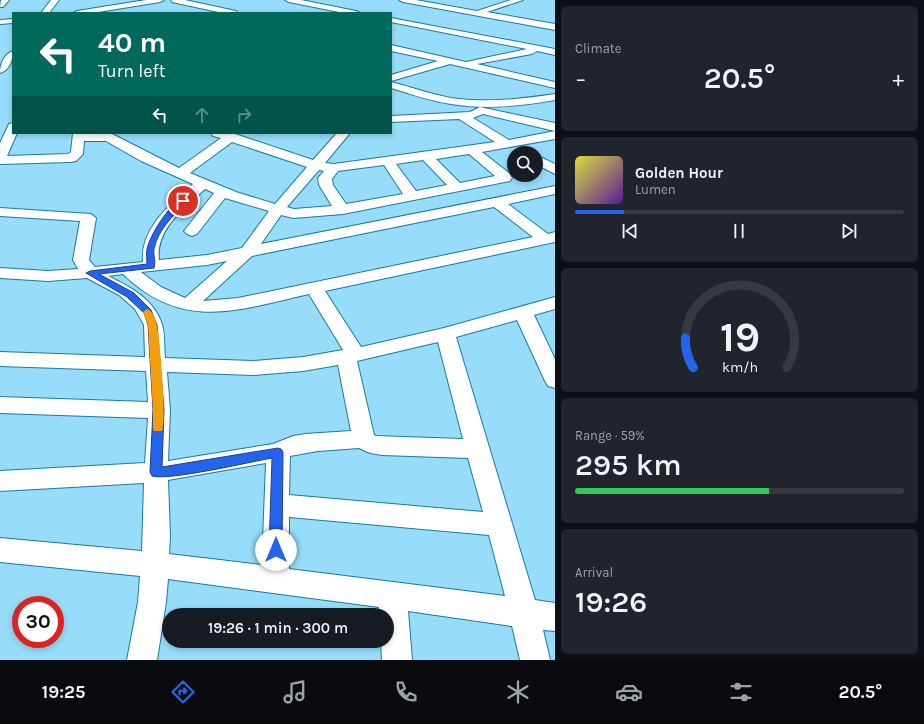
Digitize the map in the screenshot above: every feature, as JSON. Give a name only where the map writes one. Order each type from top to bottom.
[{"type":"street","points":[[0,5],[5,0]]},
{"type":"street","points":[[47,12],[55,0]]},
{"type":"street","points":[[87,12],[160,0]]},
{"type":"street","points":[[175,0],[229,12]]},
{"type":"street","points":[[289,0],[351,12]]},
{"type":"street","points":[[477,13],[518,0]]},
{"type":"street","points":[[87,12],[92,2]]},
{"type":"street","points":[[403,3],[417,2],[555,27]]},
{"type":"street","points":[[392,20],[555,52]]},
{"type":"street","points":[[0,22],[12,21]]},
{"type":"street","points":[[392,48],[555,85]]},
{"type":"street","points":[[461,64],[541,49]]},
{"type":"street","points":[[0,70],[11,50]]},
{"type":"street","points":[[392,78],[448,61]]},
{"type":"street","points":[[0,74],[12,73]]},
{"type":"street","points":[[392,86],[555,127]]},
{"type":"street","points":[[478,107],[555,97]]},
{"type":"street","points":[[392,119],[471,115],[478,113],[478,107]]},
{"type":"street","points":[[462,116],[514,146]]},
{"type":"street","points":[[220,134],[317,166],[334,168],[472,150],[555,135]]},
{"type":"street","points":[[180,174],[237,139],[250,134]]},
{"type":"street","points":[[188,305],[248,251],[277,210],[317,166],[343,134]]},
{"type":"street","points":[[7,135],[0,159],[71,158],[77,154],[81,136],[108,137],[146,158],[223,192],[293,214],[343,210],[505,178],[472,150]]},
{"type":"street","points":[[426,156],[457,188]]},
{"type":"street","points":[[388,162],[412,196]]},
{"type":"street","points":[[543,163],[555,170]]},
{"type":"street","points":[[334,168],[325,178],[326,185],[343,210]]},
{"type":"street","points":[[151,266],[150,249],[159,229],[173,210],[203,183]]},
{"type":"street","points":[[0,272],[48,276],[207,260],[555,190]]},
{"type":"street","points":[[192,231],[223,192]]},
{"type":"street","points":[[497,202],[550,238]]},
{"type":"street","points":[[0,212],[86,217],[88,222],[81,260],[84,266],[130,295],[148,312],[153,325],[163,366],[159,410],[165,471],[157,536],[166,567],[152,602],[142,660]]},
{"type":"street","points":[[123,269],[169,298],[188,305],[238,304],[550,238]]},
{"type":"street","points":[[314,288],[335,324],[351,356],[364,439],[370,444],[382,446],[478,449]]},
{"type":"street","points":[[0,359],[163,366],[253,368],[303,364],[351,356],[445,334],[555,303]]},
{"type":"street","points":[[523,312],[555,381]]},
{"type":"street","points":[[445,334],[524,613],[535,660]]},
{"type":"street","points":[[0,405],[159,410]]},
{"type":"street","points":[[0,481],[165,471],[278,452],[281,449],[298,444],[364,439]]},
{"type":"street","points":[[276,580],[278,452]]},
{"type":"street","points":[[276,505],[499,525]]},
{"type":"street","points":[[0,550],[276,580],[555,617]]},
{"type":"street","points":[[392,595],[397,660]]},
{"type":"slow traffic","points":[[147,312],[153,325],[159,410],[158,428]]},
{"type":"route","points":[[183,201],[173,210],[159,229],[150,249],[151,266],[90,273],[130,295],[148,312],[153,325],[159,410],[156,472],[178,470],[278,452],[276,460],[276,550]]}]
